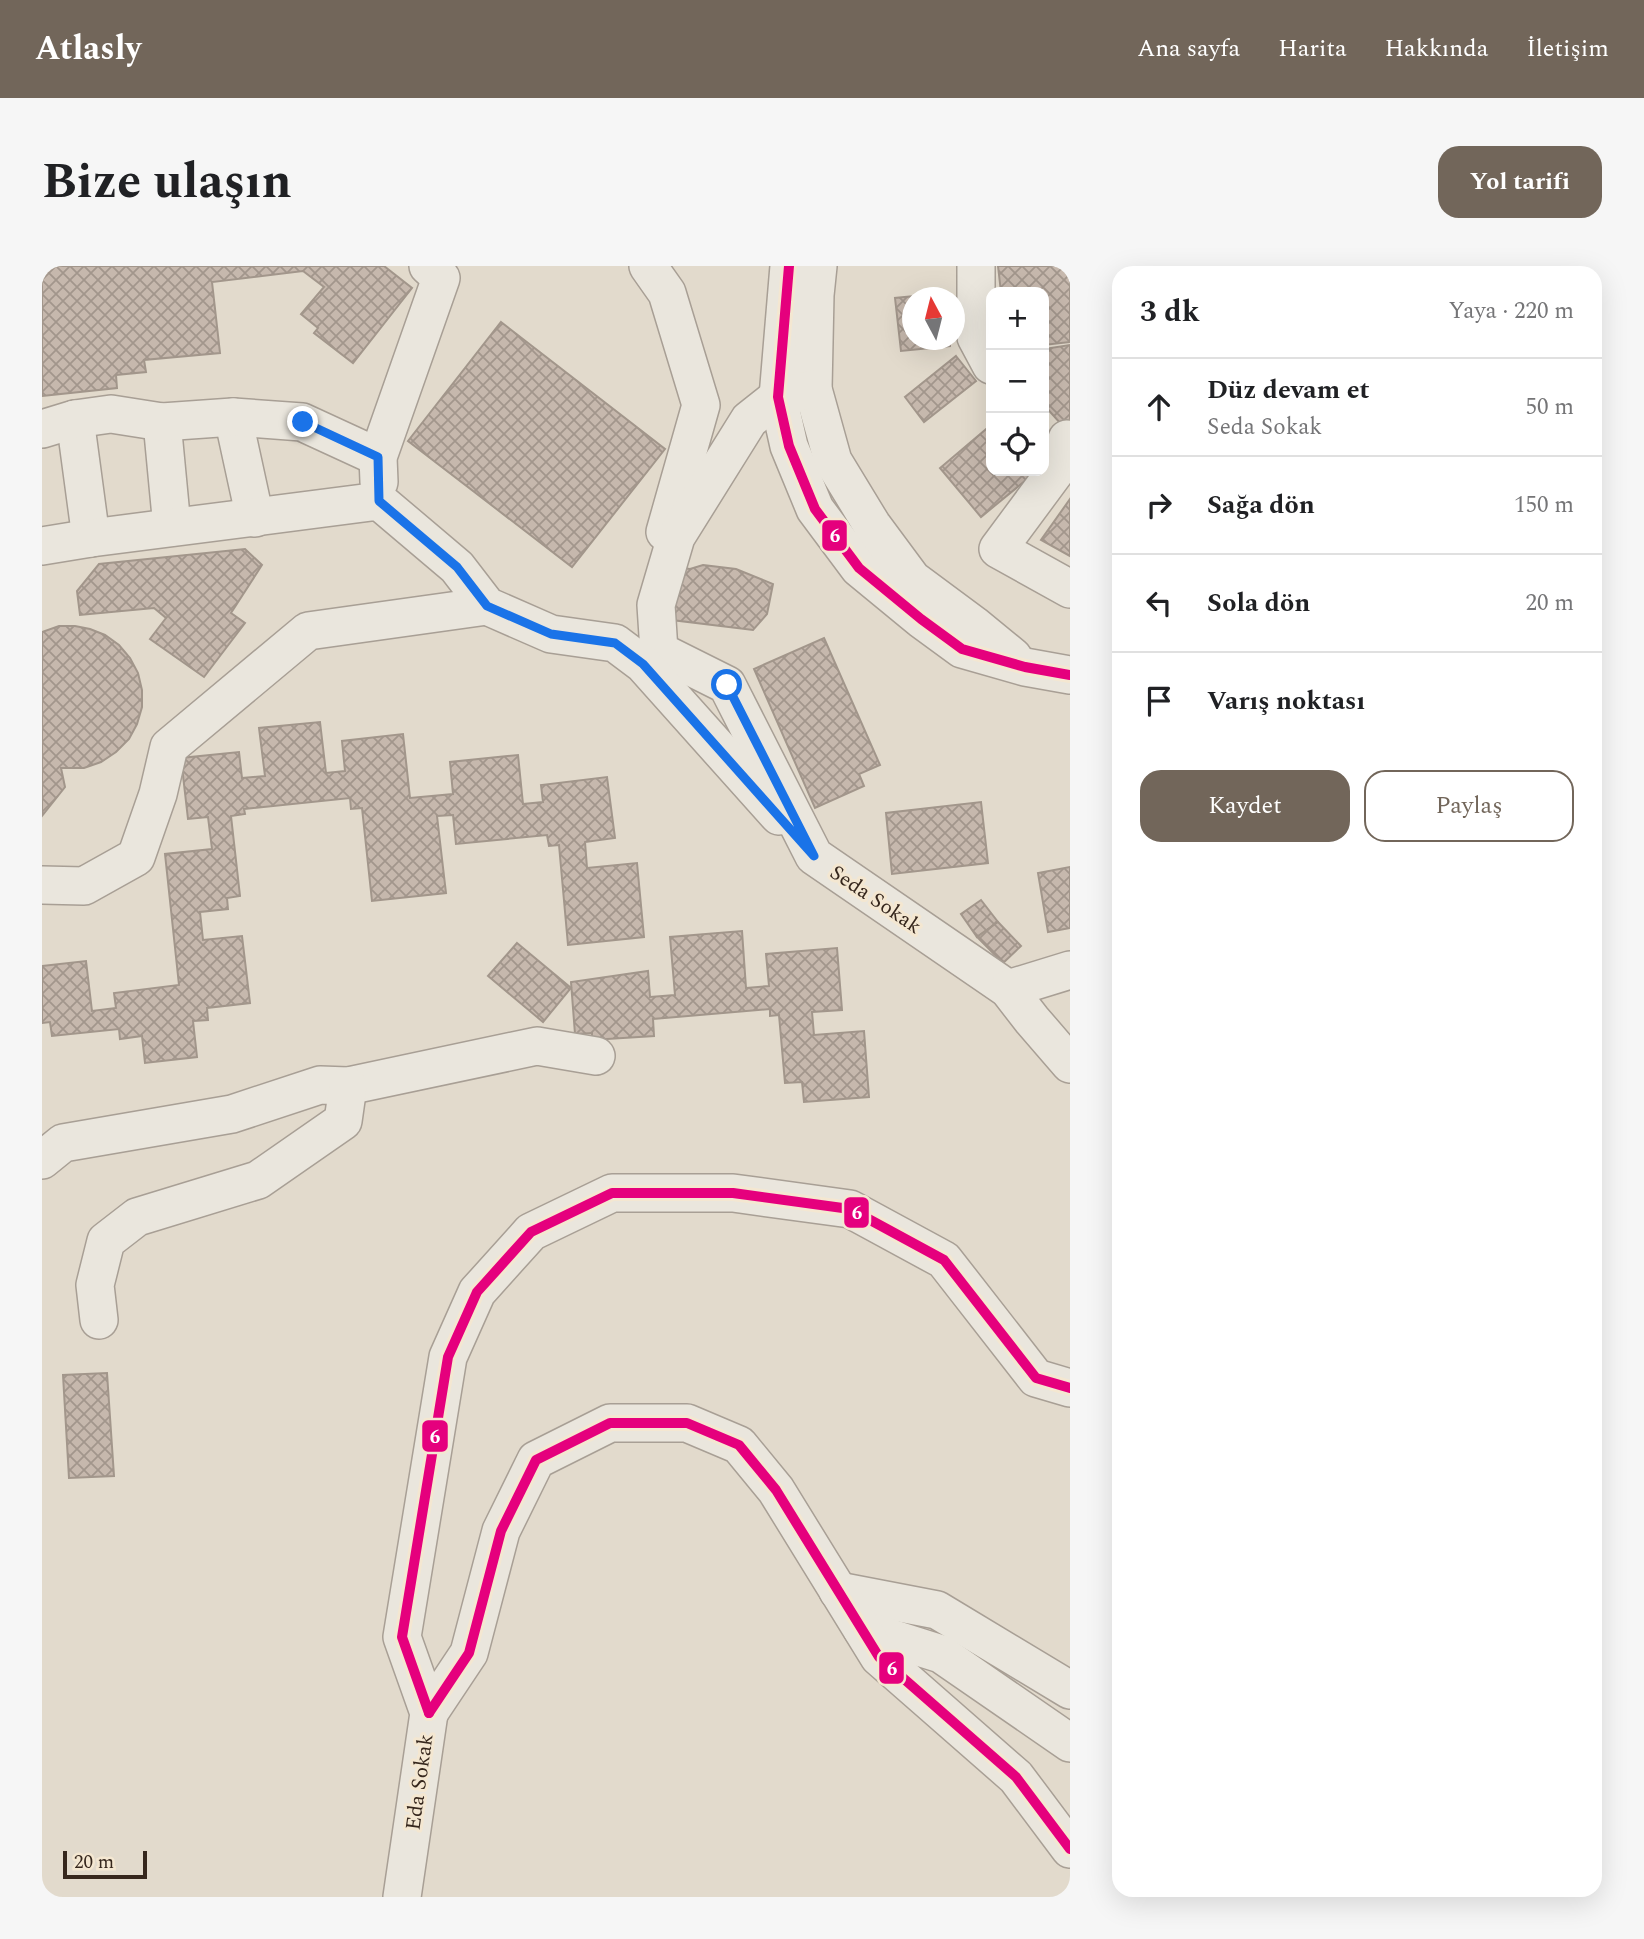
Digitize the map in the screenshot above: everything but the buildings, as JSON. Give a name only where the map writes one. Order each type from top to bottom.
[{"type":"street","points":[[379,501],[378,457],[441,278],[428,266]]},
{"type":"street","points":[[643,664],[645,592],[673,506],[701,405],[667,293],[648,266]]},
{"type":"street","points":[[976,266],[976,337],[986,356]]},
{"type":"street","points":[[796,274],[795,393],[789,446],[815,509],[859,568],[962,649],[1025,667],[1070,675]]},
{"type":"street","name":"Seda Sokak","points":[[795,393],[750,420],[676,537],[656,605],[659,651],[727,685],[814,856],[1008,989],[1070,1064]]},
{"type":"street","points":[[91,538],[58,424],[111,414],[162,422],[233,417],[303,422],[378,457]]},
{"type":"street","points":[[233,417],[254,518]]},
{"type":"street","points":[[162,422],[172,527]]},
{"type":"street","points":[[1060,436],[1055,472],[998,549],[1070,589]]},
{"type":"street","points":[[42,547],[91,538],[379,501],[457,567],[487,606],[551,634],[615,643],[643,664],[814,856]]},
{"type":"street","points":[[42,885],[84,886],[136,857],[158,794],[169,747],[308,631],[487,606]]},
{"type":"street","points":[[1008,989],[1070,970]]},
{"type":"street","points":[[42,1160],[63,1143],[232,1114],[320,1086],[348,1086],[537,1046],[596,1056]]},
{"type":"street","points":[[99,1320],[95,1285],[106,1241],[137,1217],[258,1180],[343,1121],[348,1086]]},
{"type":"street","name":"Eda Sokak","points":[[402,1897],[429,1713],[402,1637],[448,1357],[477,1292],[531,1232],[612,1193],[733,1192],[850,1209],[943,1260],[1036,1378],[1070,1388]]},
{"type":"street","points":[[429,1713],[469,1653],[501,1531],[536,1460],[610,1423],[687,1423],[739,1444],[776,1490],[880,1657],[1016,1777],[1070,1849]]},
{"type":"street","points":[[838,1591],[937,1610],[1070,1690]]},
{"type":"street","points":[[862,1629],[941,1654],[1070,1743]]},
{"type":"transit line","name":"6","points":[[789,266],[778,397],[789,446],[815,509],[859,568],[962,649],[1025,667],[1070,675]]},
{"type":"transit line","name":"6","points":[[429,1713],[402,1637],[448,1357],[477,1292],[531,1232],[612,1193],[733,1193],[850,1209],[944,1260],[1036,1378],[1070,1388]]},
{"type":"transit line","name":"6","points":[[429,1713],[469,1653],[501,1531],[536,1460],[610,1423],[687,1423],[739,1445],[776,1490],[879,1657],[1016,1777],[1070,1849]]},
{"type":"route","points":[[303,422],[378,457],[379,501],[457,567],[487,606],[551,634],[615,643],[643,664],[814,856],[727,685]]}]
